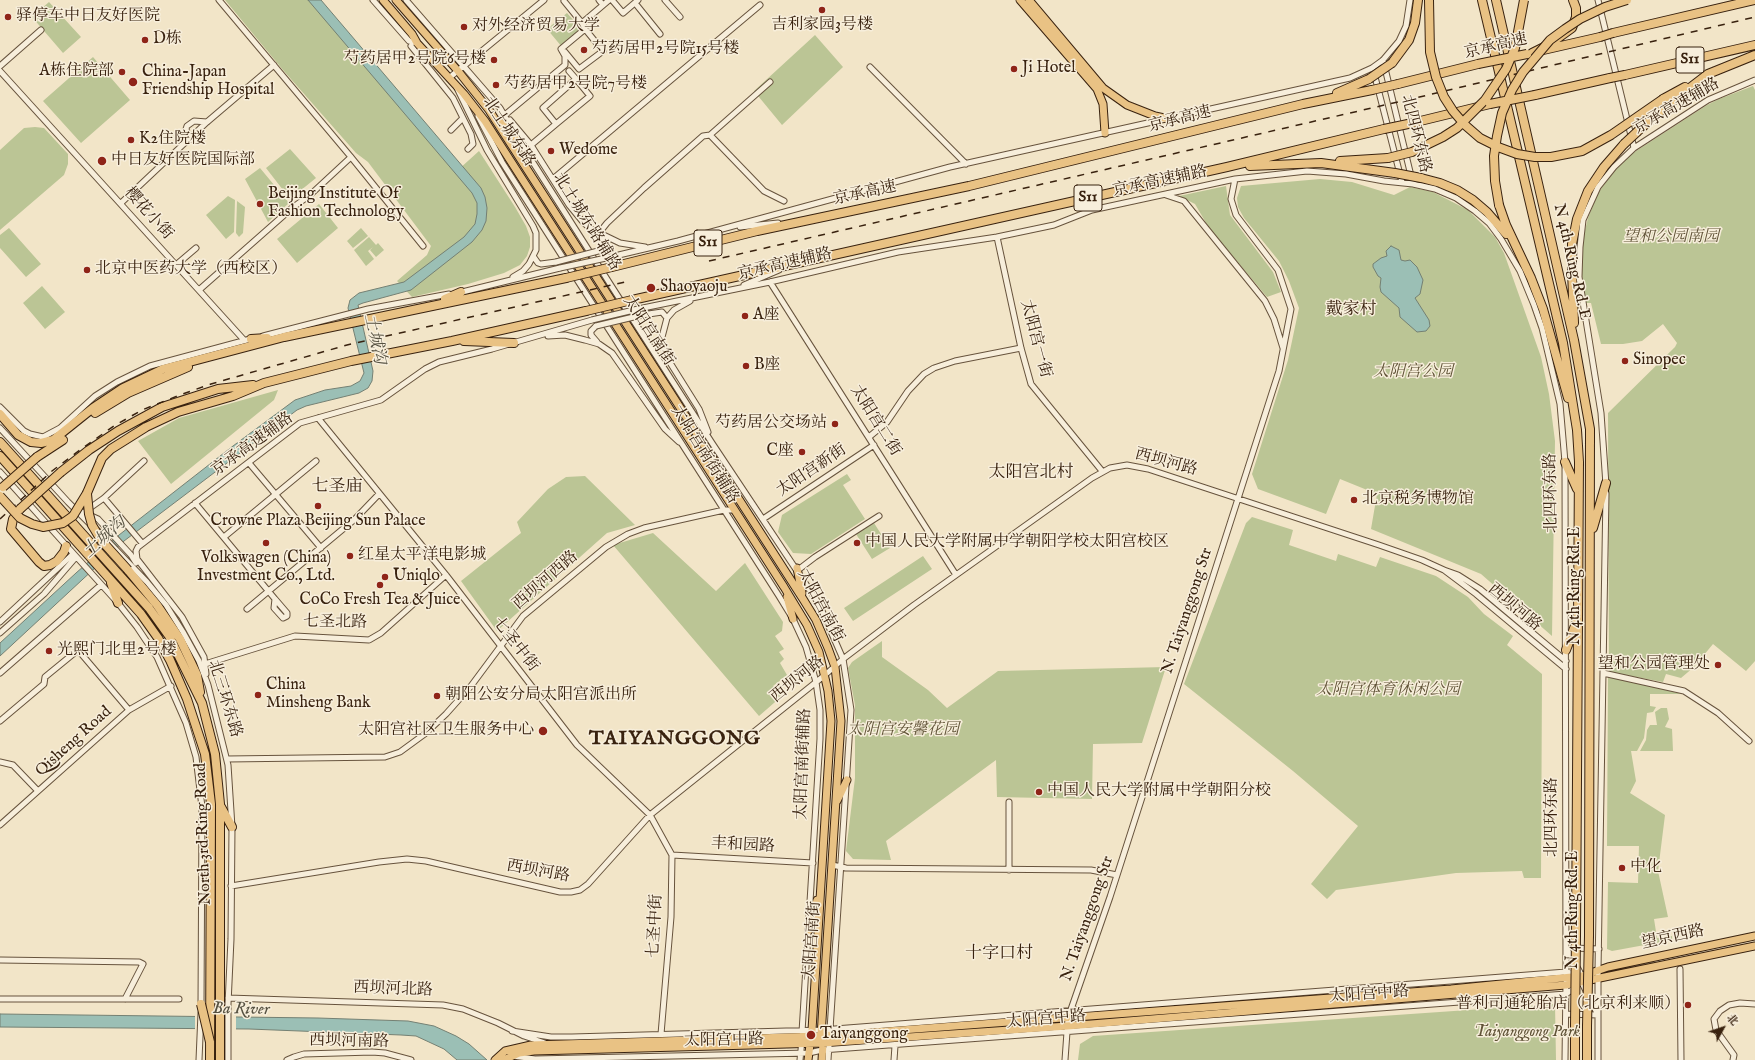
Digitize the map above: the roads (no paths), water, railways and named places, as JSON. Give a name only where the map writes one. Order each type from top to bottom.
[{"type":"highway","points":[[1303,104],[1370,80],[1392,63],[1409,40],[1415,23],[1418,0]]},
{"type":"highway","points":[[1429,0],[1430,52],[1436,77],[1444,97],[1465,125],[1480,138],[1517,154],[1535,157],[1551,157],[1582,151],[1611,135],[1662,99],[1708,74],[1755,55]]},
{"type":"highway","name":"N 4th Ring Rd. E","points":[[1482,0],[1563,343],[1577,430],[1578,617],[1575,1060]]},
{"type":"highway","name":"N 4th Ring Rd. E","points":[[1496,0],[1574,340],[1590,429],[1587,1060]]},
{"type":"highway","points":[[1227,167],[1321,163],[1388,158],[1412,152],[1443,137],[1458,128],[1485,100],[1506,69],[1514,48],[1524,0]]},
{"type":"highway","points":[[1530,53],[1553,42],[1572,28],[1576,17],[1574,0]]},
{"type":"highway","points":[[1577,430],[1543,309],[1531,278],[1506,225],[1495,181],[1494,156],[1502,113],[1522,72],[1550,40],[1570,25],[1605,6],[1627,0]]},
{"type":"highway","name":"京承高速","points":[[428,306],[566,278],[805,221],[977,184],[1303,104],[1372,90],[1754,0]]},
{"type":"highway","name":"S11","points":[[452,341],[1227,167],[1490,104],[1755,45]]},
{"type":"highway","points":[[1574,340],[1572,244],[1577,219],[1588,191],[1604,167],[1624,144],[1669,104],[1708,74]]},
{"type":"highway","points":[[1321,163],[1395,173],[1440,183],[1473,200],[1502,228],[1516,247]]},
{"type":"highway","points":[[0,414],[18,435],[31,442],[41,443],[53,440],[93,408],[123,388],[163,369],[342,320],[371,318],[428,306],[461,292]]},
{"type":"highway","points":[[248,339],[284,337]]},
{"type":"highway","points":[[66,546],[62,555],[57,561],[50,565],[44,566],[11,530],[13,519],[20,510],[61,472],[89,450],[118,431],[162,407],[218,389],[264,383],[376,354],[452,341],[514,343]]},
{"type":"highway","points":[[1,489],[37,457],[61,441],[97,411],[128,393],[218,354]]},
{"type":"highway","points":[[0,496],[20,518],[32,524],[43,527],[63,523],[73,516],[87,493],[102,458],[111,449],[163,418],[233,396],[264,383]]},
{"type":"highway","name":"North 3rd Ring Road","points":[[0,442],[149,608],[168,636],[186,667],[202,703],[215,754],[220,804],[224,1042]]},
{"type":"highway","name":"North 3rd Ring Road","points":[[0,456],[141,614],[158,638],[170,660],[187,699],[204,754],[211,804],[210,1042]]},
{"type":"highway","points":[[1566,462],[1578,494]]},
{"type":"highway","points":[[1590,538],[1606,482]]},
{"type":"highway","points":[[87,493],[89,514],[92,525],[101,540],[157,605],[180,640],[197,675],[202,703]]},
{"type":"highway","points":[[110,580],[118,603]]},
{"type":"highway","points":[[1566,650],[1578,617]]},
{"type":"highway","points":[[220,804],[232,827]]},
{"type":"highway","points":[[201,1004],[210,1042],[210,1060]]},
{"type":"highway","points":[[220,1060],[224,1042]]},
{"type":"main road","name":"北土城东路","points":[[383,0],[412,34],[414,44],[456,85],[473,106],[506,152],[594,291]]},
{"type":"main road","name":"北土城东路","points":[[396,0],[458,71],[488,110],[604,290]]},
{"type":"main road","points":[[1020,0],[1097,89],[1103,104],[1105,133]]},
{"type":"main road","points":[[1029,0],[1104,88],[1119,100],[1141,111],[1169,119]]},
{"type":"main road","points":[[488,110],[520,142]]},
{"type":"main road","name":"太阳宫南街","points":[[604,290],[804,599],[816,620],[834,667],[841,721],[832,865],[826,1040],[822,1060]]},
{"type":"main road","name":"太阳宫南街","points":[[594,291],[784,587],[807,625],[819,652],[825,675],[831,721],[811,1037],[808,1057]]},
{"type":"main road","points":[[797,569],[804,599]]},
{"type":"main road","points":[[784,587],[793,619]]},
{"type":"main road","points":[[836,805],[847,780]]},
{"type":"main road","points":[[808,930],[821,889]]},
{"type":"main road","name":"望京西路","points":[[1582,979],[1598,970],[1755,936]]},
{"type":"main road","name":"望京西路","points":[[1582,979],[1598,980],[1755,946]]},
{"type":"main road","points":[[1566,978],[1582,979]]},
{"type":"main road","name":"太阳宫中路","points":[[826,1040],[956,1026],[1152,1019],[1442,996],[1566,978]]},
{"type":"main road","name":"太阳宫中路","points":[[501,1058],[505,1051],[516,1048],[550,1045],[802,1037],[826,1040],[952,1034],[1068,1022],[1566,978]]},
{"type":"main road","name":"太阳宫中路","points":[[501,1058],[534,1051],[720,1046],[802,1037]]},
{"type":"street","points":[[219,0],[352,157],[423,246]]},
{"type":"street","points":[[373,0],[409,41],[414,44],[453,98],[471,134],[474,144],[468,149]]},
{"type":"street","name":"北土城东路辅路","points":[[406,0],[500,108],[612,288]]},
{"type":"street","points":[[449,78],[465,67],[544,0]]},
{"type":"street","points":[[599,0],[603,5]]},
{"type":"street","points":[[582,23],[609,0]]},
{"type":"street","points":[[612,0],[623,13],[636,2],[660,34]]},
{"type":"street","points":[[665,0],[680,17]]},
{"type":"street","points":[[0,407],[24,431],[43,437],[60,428],[95,396],[124,378],[150,366],[248,339],[342,320],[368,309],[461,292],[507,280],[652,248],[966,164],[1350,78],[1372,68],[1384,60],[1399,41],[1404,31],[1410,0]]},
{"type":"street","points":[[1598,0],[1634,148],[1614,167],[1598,187],[1583,220],[1580,247],[1579,277],[1601,413],[1606,482],[1598,970],[1598,1060]]},
{"type":"street","points":[[562,48],[579,69],[603,51],[564,1]]},
{"type":"street","points":[[553,179],[760,5]]},
{"type":"street","points":[[562,48],[585,29]]},
{"type":"street","points":[[0,66],[41,30]]},
{"type":"street","points":[[506,114],[566,65],[565,56],[560,49],[562,48]]},
{"type":"street","name":"北四环东路","points":[[1384,60],[1413,184],[1436,189],[1456,198],[1475,211],[1488,223],[1511,254],[1523,278],[1542,328],[1560,404],[1566,462],[1565,1060]]},
{"type":"street","points":[[121,203],[207,122],[274,65]]},
{"type":"street","points":[[870,67],[966,164]]},
{"type":"street","points":[[1372,68],[1402,182]]},
{"type":"street","name":"樱花小街","points":[[0,71],[199,290],[248,339]]},
{"type":"street","points":[[531,145],[590,96],[569,71]]},
{"type":"street","points":[[556,124],[543,108],[576,79]]},
{"type":"street","name":"京承高速辅路","points":[[1634,148],[1708,100],[1755,80]]},
{"type":"street","points":[[600,234],[607,223],[644,188],[703,136],[710,135],[770,82]]},
{"type":"street","points":[[456,85],[487,150],[533,226],[537,242],[534,256],[523,271],[507,280]]},
{"type":"street","points":[[473,106],[502,162]]},
{"type":"street","points":[[500,108],[531,145],[575,214],[591,229],[620,243],[652,248]]},
{"type":"street","points":[[451,130],[463,118]]},
{"type":"street","points":[[189,140],[186,129],[187,126],[194,121],[207,122]]},
{"type":"street","points":[[710,135],[764,191],[784,201]]},
{"type":"street","points":[[487,150],[502,162]]},
{"type":"street","points":[[199,290],[352,157]]},
{"type":"street","name":"太阳宫南街辅路","points":[[502,162],[793,619],[806,647],[816,682],[820,710],[820,739],[800,1060]]},
{"type":"street","name":"京承高速辅路","points":[[142,543],[300,423],[381,400],[425,369],[439,362],[514,343],[592,320],[638,309],[734,290],[898,252],[997,237],[1054,225],[1092,210],[1235,179],[1307,171],[1346,174],[1384,181],[1413,184]]},
{"type":"street","name":"N. Taiyanggong Str","points":[[1065,1060],[1068,1022],[1280,371],[1291,309],[1278,270],[1236,215],[1231,199],[1235,179]]},
{"type":"street","points":[[1166,194],[1184,201],[1265,301],[1274,319],[1284,350]]},
{"type":"street","points":[[728,228],[805,221]]},
{"type":"street","points":[[534,256],[538,263],[541,264],[556,262],[602,250],[605,244],[600,234]]},
{"type":"street","name":"太阳宫一街","points":[[997,237],[1021,348],[1031,384],[1102,471]]},
{"type":"street","points":[[176,265],[196,248]]},
{"type":"street","points":[[734,290],[792,265]]},
{"type":"street","name":"太阳宫二街","points":[[770,282],[956,575]]},
{"type":"street","name":"太阳宫南街辅路","points":[[612,288],[712,443],[797,569]]},
{"type":"street","points":[[695,298],[674,310],[667,318],[662,337],[663,347],[669,361],[699,409],[712,443]]},
{"type":"street","points":[[667,318],[662,312],[642,315],[596,326],[591,331],[591,335],[593,339],[612,353],[665,429],[686,450]]},
{"type":"street","points":[[537,336],[565,335],[599,344]]},
{"type":"street","points":[[869,437],[887,422],[908,391],[924,374],[934,368],[955,361],[1021,348]]},
{"type":"street","name":"七圣中街","points":[[318,418],[446,575],[577,745],[650,815],[672,855],[671,917],[661,1034]]},
{"type":"street","name":"北三环东路","points":[[0,428],[68,502],[106,538],[147,582],[166,605],[199,661],[208,685],[226,760],[232,827],[228,998],[224,1004]]},
{"type":"street","name":"太阳宫新街","points":[[763,519],[874,445]]},
{"type":"street","points":[[81,512],[93,507],[144,461]]},
{"type":"street","points":[[224,537],[316,461]]},
{"type":"street","points":[[249,463],[321,548]]},
{"type":"street","name":"西坝河路","points":[[231,886],[379,862],[407,859],[426,861],[560,892],[580,890],[588,884],[650,815],[843,659],[956,575],[1102,471],[1119,466],[1136,466],[1238,498],[1408,555],[1458,575],[1480,589],[1566,661]]},
{"type":"street","points":[[0,472],[118,603],[137,627],[157,657],[186,723],[196,757],[202,807],[201,1004],[199,1060]]},
{"type":"street","points":[[247,609],[363,512],[379,494]]},
{"type":"street","points":[[104,498],[142,543],[136,551],[137,559],[182,617],[204,657],[208,685]]},
{"type":"street","points":[[68,502],[81,512],[98,519],[131,556],[147,582]]},
{"type":"street","points":[[196,503],[275,599]]},
{"type":"street","name":"西坝河西路","points":[[226,760],[385,757],[400,752],[426,733],[446,714],[471,686],[523,616],[606,547],[628,534],[644,528],[724,510],[734,510]]},
{"type":"street","points":[[797,569],[879,516]]},
{"type":"street","points":[[0,622],[76,557]]},
{"type":"street","points":[[0,633],[44,594],[76,557]]},
{"type":"street","name":"太阳宫南街","points":[[797,569],[819,604],[843,659],[851,710],[841,868],[826,1040],[828,1060]]},
{"type":"street","name":"西坝河路","points":[[1444,570],[1476,594],[1566,669]]},
{"type":"street","name":"七圣北路","points":[[205,664],[295,636],[369,640],[381,633],[446,575]]},
{"type":"street","points":[[0,673],[100,584]]},
{"type":"street","points":[[0,721],[44,684],[45,677],[78,650],[129,710]]},
{"type":"street","points":[[1603,672],[1684,691],[1718,713],[1749,741]]},
{"type":"street","name":"Qisheng Road","points":[[0,825],[129,710],[171,686]]},
{"type":"street","points":[[0,762],[13,765],[38,791]]},
{"type":"street","points":[[1009,802],[1009,870]]},
{"type":"street","name":"丰和园路","points":[[672,855],[813,863]]},
{"type":"street","points":[[832,865],[841,868],[1091,870],[1117,875]]},
{"type":"street","points":[[1598,1015],[1566,948],[1599,949]]},
{"type":"street","points":[[0,960],[139,962],[143,964],[125,999]]},
{"type":"street","points":[[1680,969],[1681,1060]]},
{"type":"street","name":"太阳宫中路","points":[[512,1031],[572,1037],[661,1034],[811,1037],[826,1040],[895,1046],[931,1043],[1068,1022],[1424,983],[1566,978]]},
{"type":"street","points":[[1566,994],[1582,979]]},
{"type":"street","points":[[1424,983],[1451,989]]},
{"type":"street","name":"太阳宫中路","points":[[501,1058],[534,1059],[801,1053],[808,1057],[826,1040],[931,1022],[1167,1024],[1566,994]]},
{"type":"street","points":[[1424,1004],[1442,996]]},
{"type":"street","name":"西坝河北路","points":[[228,998],[443,1005],[463,1009],[498,1023],[512,1031],[550,1045]]},
{"type":"street","points":[[0,999],[179,999]]},
{"type":"street","points":[[1733,1060],[1734,1055],[1716,1030],[1714,1019],[1720,1011],[1729,1005],[1740,1003],[1755,1004]]},
{"type":"street","points":[[1311,1006],[1329,1012]]},
{"type":"street","points":[[1566,1014],[1598,1015]]},
{"type":"street","points":[[1152,1019],[1167,1024]]},
{"type":"street","points":[[931,1022],[956,1026]]},
{"type":"street","points":[[931,1043],[952,1034]]},
{"type":"street","points":[[645,1035],[676,1041]]},
{"type":"street","points":[[224,1042],[228,1060]]},
{"type":"street","points":[[720,1046],[720,1055]]},
{"type":"street","points":[[894,1060],[895,1046]]},
{"type":"street","points":[[649,1056],[669,1047]]},
{"type":"street","name":"西坝河南路","points":[[287,1060],[294,1056],[304,1054],[372,1052],[385,1053],[411,1060]]},
{"type":"water","points":[[308,0],[321,0],[481,188],[485,197],[487,208],[486,221],[482,230],[472,242],[411,290],[358,305],[373,371],[372,381],[368,388],[359,393],[306,406],[297,410],[124,541],[0,656],[0,643],[76,573],[119,535],[233,446],[295,400],[325,390],[351,386],[360,381],[364,373],[348,308],[350,300],[359,293],[404,282],[464,237],[475,224],[477,203],[472,193]]},
{"type":"water","points":[[1391,246],[1399,250],[1401,260],[1410,260],[1417,267],[1423,280],[1420,294],[1415,298],[1429,320],[1430,326],[1426,331],[1417,332],[1400,317],[1399,308],[1381,292],[1381,278],[1378,276],[1373,264],[1381,258],[1387,256],[1386,251]]},
{"type":"water","points":[[0,1014],[318,1018],[408,1021],[434,1026],[456,1036],[469,1044],[487,1060],[457,1060],[444,1049],[416,1036],[249,1029],[0,1027]]},
{"type":"railway","points":[[709,261],[1428,95],[1755,17]]},
{"type":"railway","points":[[0,519],[52,471],[114,426],[142,410],[180,395],[211,384],[347,345],[625,282]]},
{"type":"place","name":"吉利家园3号楼","points":[[822,10]]},
{"type":"place","name":"驿停车中日友好医院","points":[[8,17]]},
{"type":"place","name":"对外经济贸易大学","points":[[464,27]]},
{"type":"place","name":"D栋","points":[[145,40]]},
{"type":"place","name":"芍药居甲2号院15号楼","points":[[584,50]]},
{"type":"place","name":"芍药居甲2号院6号楼","points":[[494,60]]},
{"type":"place","name":"Ji Hotel","points":[[1014,69]]},
{"type":"place","name":"A栋住院部","points":[[122,72]]},
{"type":"place","name":"China-Japan Friendship Hospital","points":[[133,82]]},
{"type":"place","name":"芍药居甲2号院7号楼","points":[[496,85]]},
{"type":"place","name":"K2住院楼","points":[[131,140]]},
{"type":"place","name":"Wedome","points":[[551,151]]},
{"type":"place","name":"中日友好医院国际部","points":[[102,161]]},
{"type":"place","name":"Beijing Institute Of Fashion Technology","points":[[260,204]]},
{"type":"place","name":"北京中医药大学（西校区）","points":[[87,270]]},
{"type":"place","name":"Shaoyaoju","points":[[651,288]]},
{"type":"place","name":"A座","points":[[745,316]]},
{"type":"place","name":"Sinopec","points":[[1625,361]]},
{"type":"place","name":"B座","points":[[746,366]]},
{"type":"place","name":"芍药居公交场站","points":[[835,424]]},
{"type":"place","name":"C座","points":[[802,452]]},
{"type":"place","name":"北京税务博物馆","points":[[1354,500]]},
{"type":"place","name":"Crowne Plaza Beijing Sun Palace","points":[[318,506]]},
{"type":"place","name":"Volkswagen (China) Investment Co., Ltd.","points":[[266,543]]},
{"type":"place","name":"中国人民大学附属中学朝阳学校太阳宫校区","points":[[857,543]]},
{"type":"place","name":"红星太平洋电影城","points":[[350,556]]},
{"type":"place","name":"Uniqlo","points":[[385,577]]},
{"type":"place","name":"CoCo Fresh Tea & Juice","points":[[380,585]]},
{"type":"place","name":"光熙门北里2号楼","points":[[49,651]]},
{"type":"place","name":"望和公园管理处","points":[[1718,665]]},
{"type":"place","name":"China Minsheng Bank","points":[[258,695]]},
{"type":"place","name":"朝阳公安分局太阳宫派出所","points":[[437,696]]},
{"type":"place","name":"太阳宫社区卫生服务中心","points":[[543,731]]},
{"type":"place","name":"中国人民大学附属中学朝阳分校","points":[[1039,792]]},
{"type":"place","name":"中化","points":[[1622,868]]},
{"type":"place","name":"普利司通轮胎店（北京利来顺）","points":[[1688,1005]]},
{"type":"place","name":"Taiyanggong","points":[[811,1035]]},
{"type":"district","name":"戴家村","points":[[1351,311]]},
{"type":"district","name":"太阳宫北村","points":[[1031,474]]},
{"type":"district","name":"七圣庙","points":[[337,488]]},
{"type":"district","name":"TAIYANGGONG","points":[[675,740]]},
{"type":"district","name":"十字口村","points":[[999,955]]},
{"type":"park label","name":"望和公园南园","points":[[1671,238]]},
{"type":"park label","name":"太阳宫公园","points":[[1413,373]]},
{"type":"park label","name":"太阳宫体育休闲公园","points":[[1388,691]]},
{"type":"park label","name":"太阳宫安馨花园","points":[[903,731]]},
{"type":"park label","name":"Taiyanggong Park","points":[[1527,1033]]},
{"type":"water label","name":"土城沟","points":[[374,339]]},
{"type":"water label","name":"土城沟","points":[[105,538]]},
{"type":"water label","name":"Ba River","points":[[241,1010]]}]
